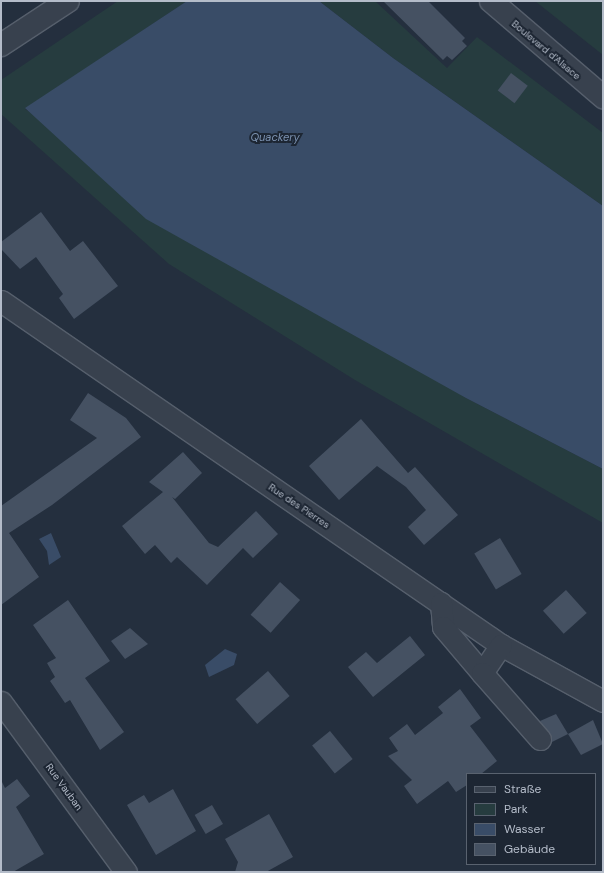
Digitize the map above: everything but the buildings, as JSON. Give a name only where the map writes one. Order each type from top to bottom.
[{"type":"street","points":[[1,45],[68,1]]},
{"type":"street","name":"Boulevard d'Alsace","points":[[491,1],[603,97]]},
{"type":"street","name":"Rue des Pierres","points":[[1,301],[501,645],[603,701]]},
{"type":"street","points":[[441,603],[442,627],[540,739]]},
{"type":"street","points":[[482,673],[501,645]]},
{"type":"street","name":"Rue Vauban","points":[[1,702],[126,872]]},
{"type":"green space","points":[[118,1],[187,1],[25,109],[466,398],[603,469],[603,523],[355,380],[169,264],[1,114],[1,80]]},
{"type":"green space","points":[[319,1],[375,1],[447,68],[477,37],[603,133],[603,206],[393,58]]},
{"type":"green space","points":[[535,1],[603,1],[603,55]]},
{"type":"water","name":"Quackery","points":[[187,1],[319,1],[393,58],[603,206],[603,469],[466,398],[146,219],[25,108]]},
{"type":"water","points":[[51,533],[61,557],[49,565],[47,551],[39,539]]},
{"type":"water","points":[[225,649],[237,654],[234,665],[209,677],[205,665]]}]
